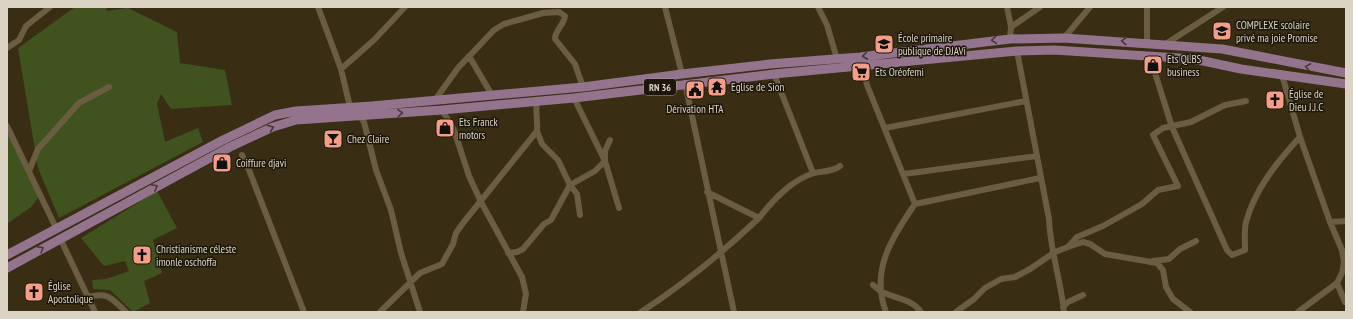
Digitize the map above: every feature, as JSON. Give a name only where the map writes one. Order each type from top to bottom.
[{"type":"main road","name":"RN 36","points":[[7,268],[58,234],[223,140],[275,115],[296,111],[583,87],[770,64],[837,59],[1010,39],[1064,38],[1222,49],[1346,73]]},
{"type":"main road","name":"RN 36","points":[[7,255],[58,234],[273,127],[296,120],[537,102],[774,74],[958,55],[1017,51],[1054,50],[1194,60],[1346,84]]},
{"type":"street","points":[[7,48],[20,40],[26,26],[50,7]]},
{"type":"street","points":[[318,7],[341,69],[350,107]]},
{"type":"street","points":[[341,69],[374,40],[405,7]]},
{"type":"street","points":[[665,7],[682,74]]},
{"type":"street","points":[[818,7],[827,25],[837,59]]},
{"type":"street","points":[[1007,7],[1011,27],[1010,39]]},
{"type":"street","points":[[1011,27],[1040,7]]},
{"type":"street","points":[[1064,38],[1090,7]]},
{"type":"street","points":[[1147,7],[1148,43]]},
{"type":"street","points":[[1164,45],[1223,7]]},
{"type":"street","points":[[435,100],[458,68],[487,37],[504,24],[543,13],[559,12],[565,16],[555,34],[555,39],[576,64],[583,87]]},
{"type":"street","points":[[1017,51],[1049,219],[1050,237],[1054,252],[1063,310]]},
{"type":"street","points":[[469,56],[492,95]]},
{"type":"street","points":[[1150,57],[1172,127],[1227,250],[1232,256],[1245,250],[1245,224],[1255,196],[1283,155],[1300,137]]},
{"type":"street","points":[[862,66],[867,85],[915,204]]},
{"type":"street","points":[[774,74],[813,174]]},
{"type":"street","points":[[1282,75],[1300,137],[1330,222],[1342,250],[1344,262],[1344,273],[1337,283],[1298,312]]},
{"type":"street","points":[[685,84],[734,312]]},
{"type":"street","points":[[29,170],[38,149],[79,103],[109,87]]},
{"type":"street","points":[[574,98],[605,160],[619,208]]},
{"type":"street","points":[[885,128],[1026,101]]},
{"type":"street","points":[[1068,247],[1076,237],[1103,226],[1142,204],[1158,190],[1178,186],[1153,135],[1163,128],[1191,122],[1225,105],[1246,101]]},
{"type":"street","points":[[537,102],[535,116],[538,121],[537,131],[542,144],[558,160],[570,185],[577,194],[580,215]]},
{"type":"street","points":[[442,110],[454,130],[469,176],[481,202],[508,254],[518,268],[525,285],[526,294],[524,312]]},
{"type":"street","points":[[359,115],[364,122],[376,170],[385,189],[401,253],[420,312]]},
{"type":"street","points":[[7,126],[95,312]]},
{"type":"street","points":[[380,312],[420,273],[442,264],[453,244],[456,233],[537,131]]},
{"type":"street","points":[[508,254],[523,249],[544,224],[551,220],[570,185],[595,171],[605,160],[605,151],[610,140]]},
{"type":"street","points":[[242,155],[304,312]]},
{"type":"street","points":[[904,174],[1037,156]]},
{"type":"street","points":[[641,312],[676,288],[721,253],[759,218],[784,190],[813,174],[834,170],[840,166]]},
{"type":"street","points":[[886,312],[880,293],[881,272],[884,255],[915,204],[1040,178]]},
{"type":"street","points":[[708,192],[759,218]]},
{"type":"street","points":[[1330,222],[1346,220]]},
{"type":"street","points":[[960,311],[990,285],[1001,279],[1015,277],[1054,252],[1083,242],[1090,244],[1106,254],[1156,261],[1169,259],[1180,249],[1196,241]]},
{"type":"street","points":[[1138,259],[1160,265],[1163,270],[1166,287],[1173,299],[1190,312]]},
{"type":"street","points":[[1337,283],[1345,302]]},
{"type":"street","points":[[873,285],[880,293],[906,299],[914,304],[921,312]]},
{"type":"street","points":[[88,297],[101,294],[108,297],[126,312]]},
{"type":"street","points":[[1063,310],[1068,302],[1083,295]]},
{"type":"green space","points":[[75,7],[107,7],[106,11],[128,8],[177,32],[180,63],[225,70],[232,105],[171,109],[161,94],[157,104],[165,142],[198,128],[203,142],[59,218],[38,168],[18,48]]},
{"type":"green space","points":[[7,120],[41,194],[31,207],[7,224]]},
{"type":"green space","points":[[157,191],[177,228],[153,240],[162,273],[144,281],[150,303],[133,312],[110,290],[93,289],[92,280],[106,279],[129,271],[125,261],[104,266],[81,238]]},
{"type":"place","name":"COMPLEXE scolaire privé ma joie Promise","points":[[1222,31]]},
{"type":"place","name":"École primaire publique de DJAVi","points":[[884,44]]},
{"type":"place","name":"Ets QLBS business","points":[[1153,65]]},
{"type":"place","name":"Ets Oréofemi","points":[[861,72]]},
{"type":"place","name":"Eglise de Sion","points":[[717,87]]},
{"type":"place","name":"Dérivation HTA","points":[[695,90]]},
{"type":"place","name":"Église de Dieu J.J.C","points":[[1275,100]]},
{"type":"place","name":"Ets Franck motors","points":[[445,128]]},
{"type":"place","name":"Chez Claire","points":[[333,139]]},
{"type":"place","name":"Coiffure djavi","points":[[222,163]]},
{"type":"place","name":"Christianisme céleste imonle oschoffa","points":[[142,255]]},
{"type":"place","name":"Église Apostolique","points":[[34,292]]}]
